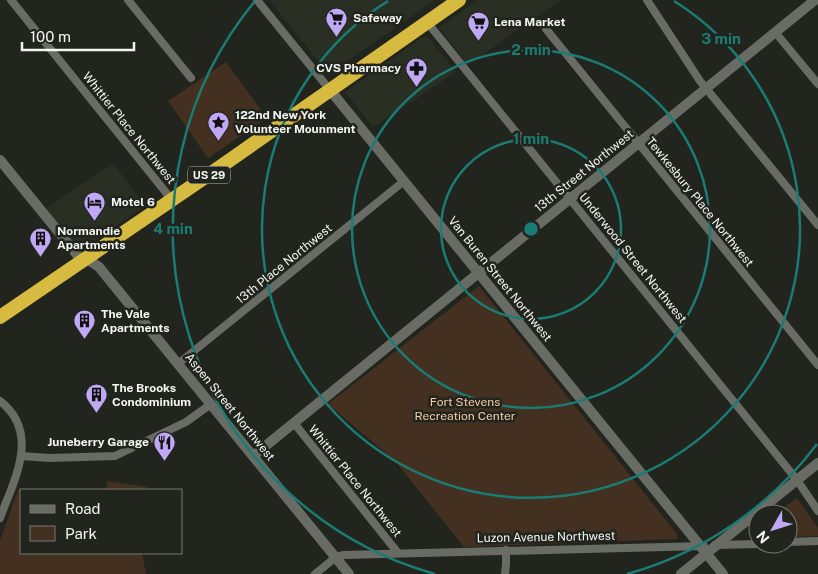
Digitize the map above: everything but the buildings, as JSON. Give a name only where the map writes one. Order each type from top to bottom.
[{"type":"highway","name":"US 29","points":[[0,317],[459,0]]},
{"type":"street","name":"Whittier Place Northwest","points":[[11,0],[172,200]]},
{"type":"street","points":[[128,0],[191,78]]},
{"type":"street","name":"Van Buren Street Northwest","points":[[257,0],[723,574]]},
{"type":"street","points":[[647,0],[706,88],[818,225]]},
{"type":"street","name":"13th Street Northwest","points":[[253,456],[814,0]]},
{"type":"street","name":"Underwood Street Northwest","points":[[427,22],[797,480],[818,511]]},
{"type":"street","name":"Tewkesbury Place Northwest","points":[[546,29],[818,365]]},
{"type":"street","points":[[775,32],[818,84]]},
{"type":"street","name":"Aspen Street Northwest","points":[[0,160],[85,260],[99,267],[349,574]]},
{"type":"street","name":"13th Place Northwest","points":[[179,363],[404,181]]},
{"type":"street","points":[[0,401],[12,413],[19,427],[22,442],[22,456],[0,518]]},
{"type":"street","points":[[22,456],[49,458],[115,456],[186,422],[211,404]]},
{"type":"street","name":"Whittier Place Northwest","points":[[294,423],[398,553]]},
{"type":"street","points":[[681,574],[703,550],[716,545],[818,463]]},
{"type":"street","points":[[798,542],[818,541]]},
{"type":"street","points":[[716,545],[748,544]]},
{"type":"street","points":[[504,574],[506,550]]},
{"type":"street","name":"Luzon Avenue Northwest","points":[[336,557],[344,555],[506,550],[703,550]]},
{"type":"street","points":[[315,574],[336,557]]},
{"type":"shaded area","points":[[269,0],[435,0],[333,71],[327,72]]},
{"type":"shaded area","points":[[477,0],[561,0],[468,65],[439,28]]},
{"type":"shaded area","points":[[426,35],[456,72],[373,127],[345,92]]},
{"type":"shaded area","points":[[113,163],[145,206],[79,252],[45,209]]},
{"type":"green space","points":[[226,62],[267,118],[208,158],[168,101]]},
{"type":"green space","name":"Fort Stevens Recreation Center","points":[[479,286],[677,534],[677,539],[464,547],[396,462],[328,404]]},
{"type":"green space","points":[[107,481],[147,487],[147,489],[106,489]]},
{"type":"green space","points":[[18,490],[20,490],[20,554],[142,554],[146,574],[0,574],[0,541]]},
{"type":"green space","points":[[797,498],[818,528],[818,536],[798,537],[798,504],[789,504]]},
{"type":"place","name":"Safeway","points":[[337,37]]},
{"type":"place","name":"Lena Market","points":[[478,41]]},
{"type":"place","name":"CVS Pharmacy","points":[[417,87]]},
{"type":"place","name":"122nd New York Volunteer Mounment","points":[[219,141]]},
{"type":"place","name":"Motel 6","points":[[95,221]]},
{"type":"place","name":"Normandie Apartments","points":[[41,257]]},
{"type":"place","name":"The Vale Apartments","points":[[85,340]]},
{"type":"place","name":"The Brooks Condominium","points":[[96,414]]},
{"type":"place","name":"Juneberry Garage","points":[[165,461]]}]
